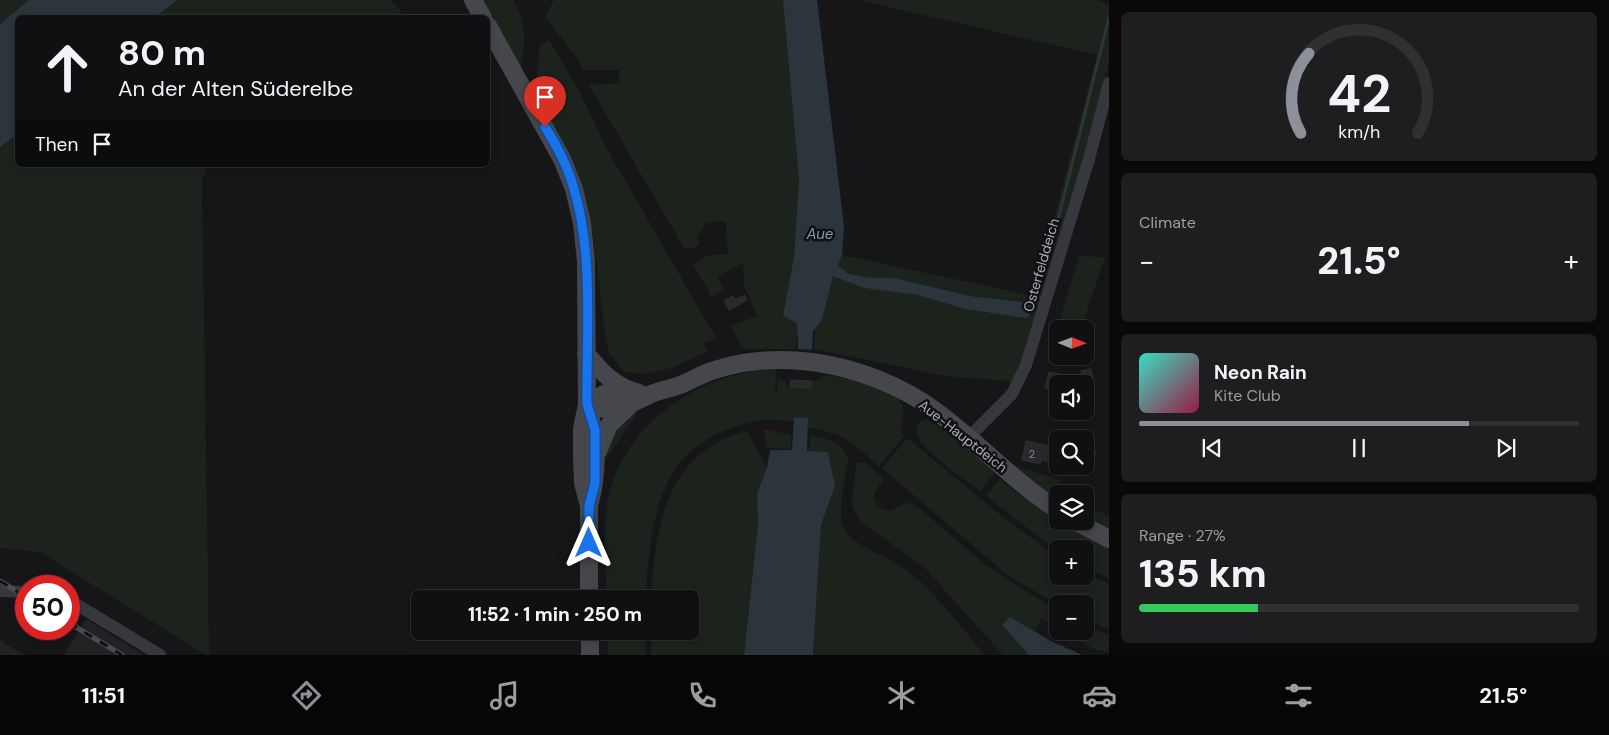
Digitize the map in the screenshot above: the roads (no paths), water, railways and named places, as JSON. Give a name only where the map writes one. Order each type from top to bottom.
[{"type":"street","points":[[473,0],[481,15]]},
{"type":"street","points":[[490,30],[554,142],[574,189],[584,246],[587,404],[582,429],[582,457],[583,483],[589,506],[590,590]]},
{"type":"street","name":"Osterfelddeich","points":[[969,437],[1012,394],[1026,365],[1089,159],[1109,83]]},
{"type":"street","points":[[586,353],[600,370],[615,383],[646,393]]},
{"type":"street","name":"Aue-Hauptdeich","points":[[646,393],[681,385],[716,369],[743,364],[795,360],[825,364],[856,372],[887,383],[919,400],[969,437],[1024,485],[1049,503]]},
{"type":"street","points":[[587,404],[604,394],[646,393]]},
{"type":"street","points":[[595,457],[609,425],[646,393]]},
{"type":"street","points":[[587,404],[606,409],[628,407]]},
{"type":"street","points":[[587,404],[595,430],[595,483],[589,506]]},
{"type":"street","points":[[1092,530],[1109,539]]},
{"type":"street","points":[[0,591],[15,592]]},
{"type":"street","points":[[80,607],[160,655]]},
{"type":"street","points":[[590,640],[590,655]]},
{"type":"water","points":[[29,0],[177,0],[158,15],[15,15],[15,136],[0,147],[0,24]]},
{"type":"water","name":"Aue","points":[[783,0],[817,0],[844,227],[842,255],[838,266],[849,274],[870,278],[894,278],[970,296],[1032,303],[1027,318],[965,309],[918,295],[864,288],[833,276],[822,320],[813,331],[812,350],[798,349],[797,323],[783,316],[794,257],[799,180]]},
{"type":"water","points":[[794,417],[808,418],[807,451],[828,452],[835,486],[821,525],[813,655],[744,655],[758,525],[757,493],[767,467],[770,450],[792,450]]},
{"type":"water","points":[[1010,617],[1049,640],[1082,655],[1029,655],[1002,625]]},
{"type":"waterway","points":[[1048,259],[1109,18]]},
{"type":"railway","points":[[0,581],[15,590]]},
{"type":"railway","points":[[80,630],[122,655]]}]
